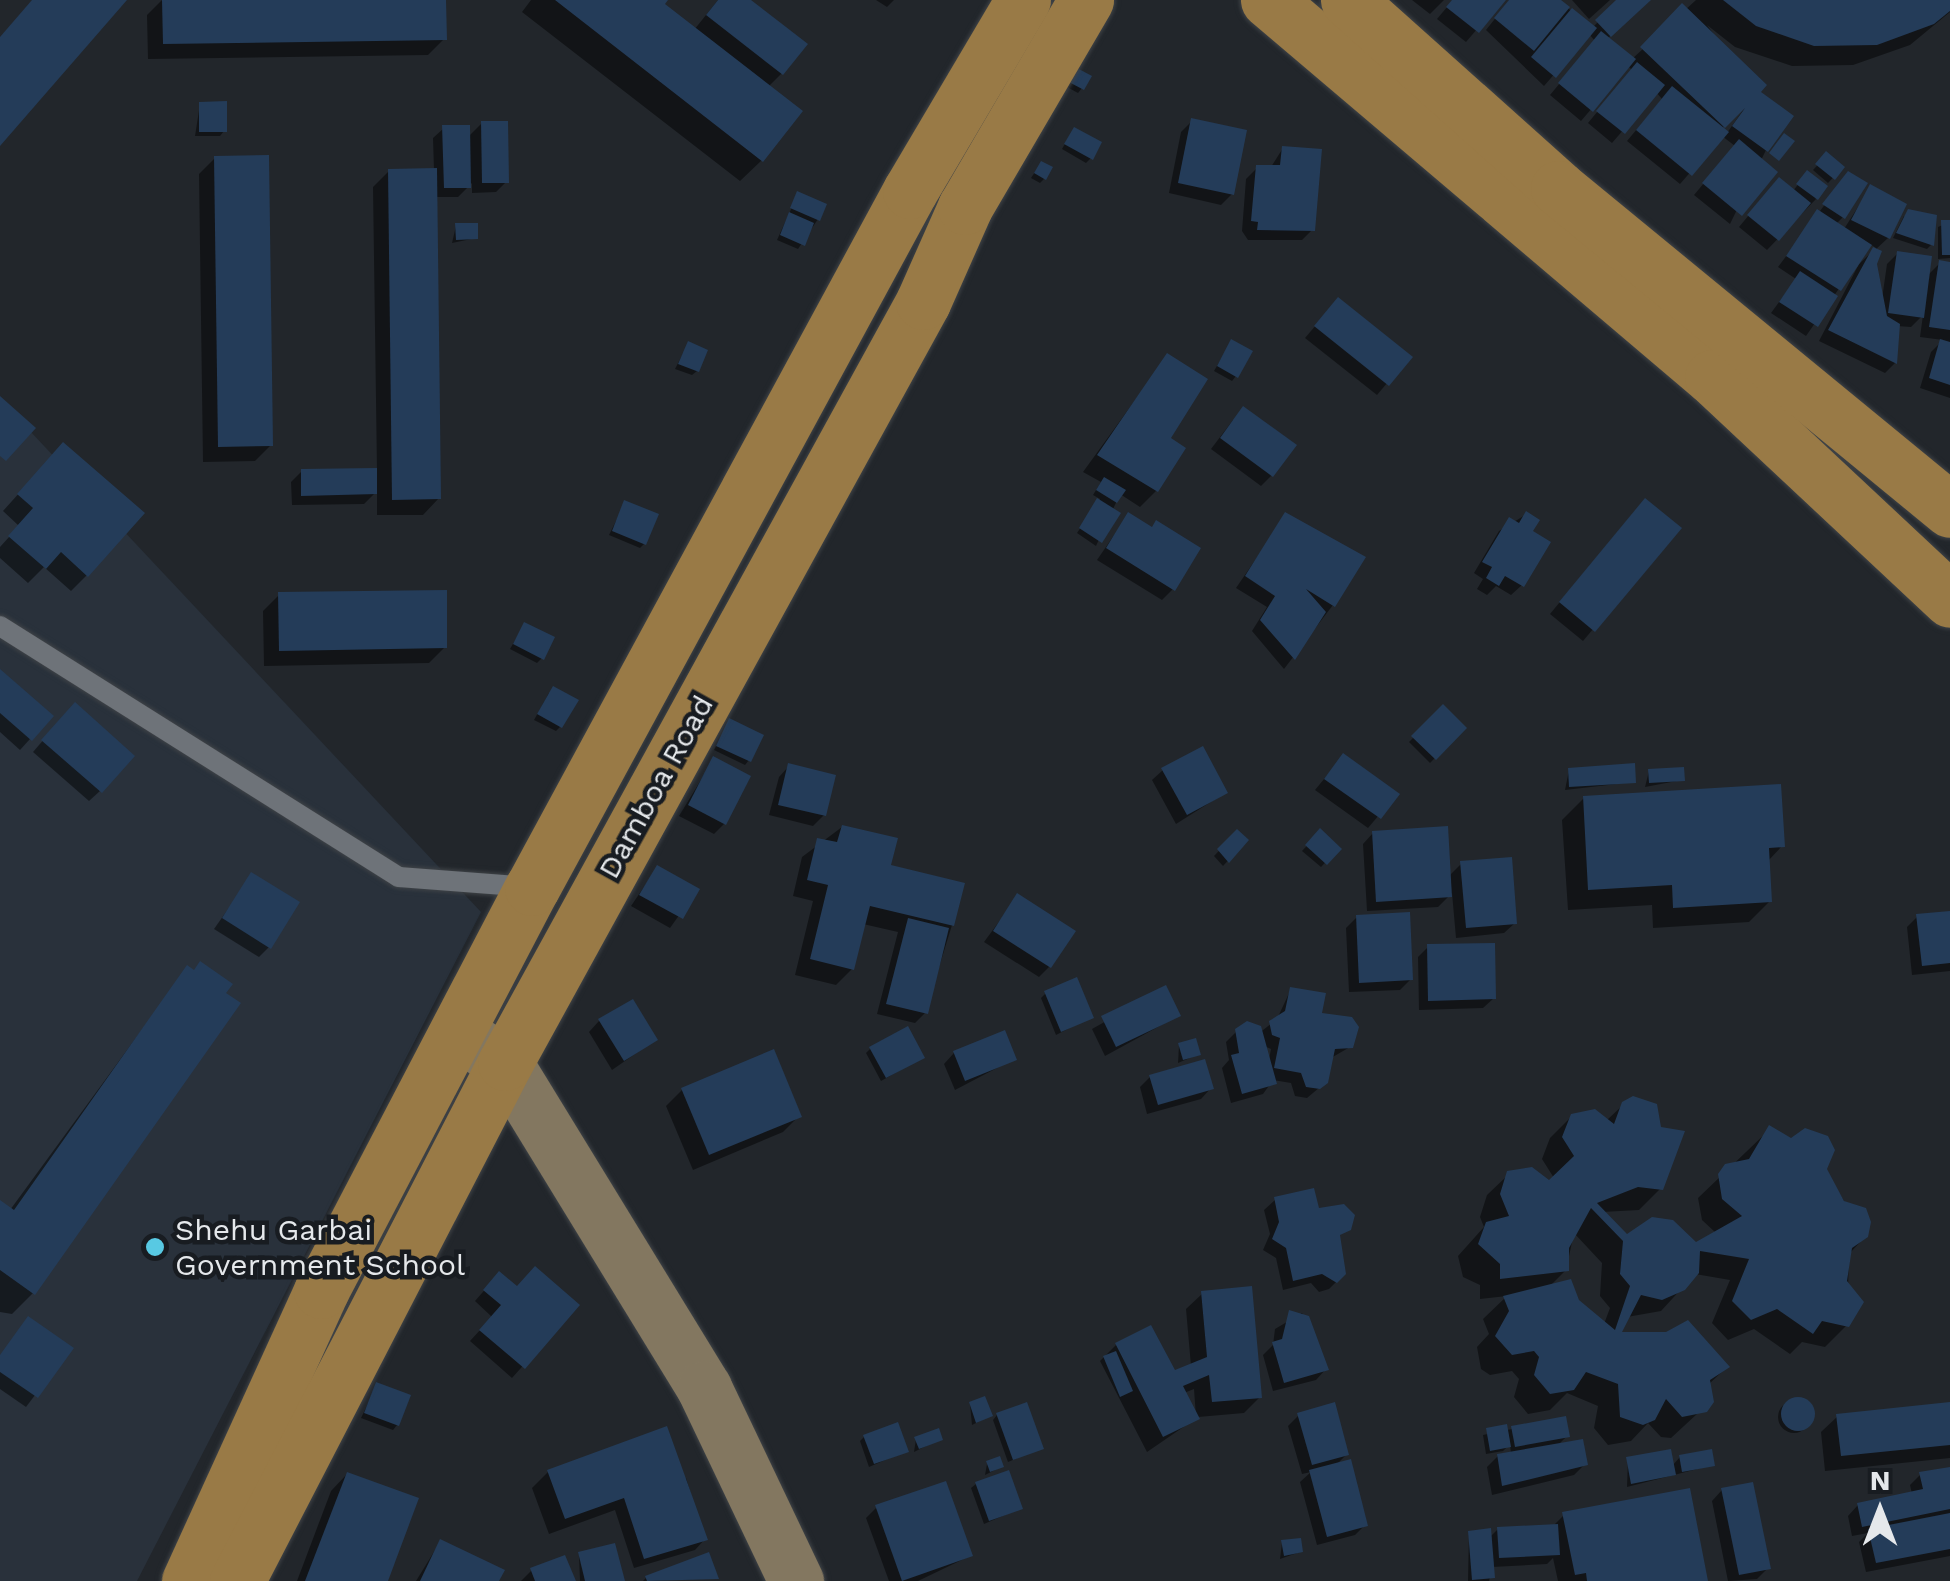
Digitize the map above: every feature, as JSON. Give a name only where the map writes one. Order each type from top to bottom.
[{"type":"main road","name":"Damboa Road","points":[[238,1581],[483,1049],[532,888],[910,192],[1023,0]]},
{"type":"main road","name":"Damboa Road","points":[[189,1581],[321,1291],[483,1049],[922,302],[964,207],[1086,0]]},
{"type":"main road","points":[[1268,0],[1712,377],[1950,600]]},
{"type":"main road","points":[[1348,0],[1558,188],[1950,510]]},
{"type":"street","points":[[483,1049],[704,1388],[796,1581]]},
{"type":"lane","points":[[0,626],[228,775],[399,877],[532,888]]},
{"type":"shaded area","name":"Shehu Garbai Government School","points":[[0,399],[481,912],[137,1581],[0,1581]]},
{"type":"building","points":[[32,0],[127,0],[0,146],[0,37]]},
{"type":"building","points":[[162,0],[446,0],[447,40],[163,44]]},
{"type":"building","points":[[555,0],[668,0],[665,4],[803,111],[763,162]]},
{"type":"building","points":[[718,0],[751,0],[808,44],[783,75],[706,15]]},
{"type":"building","points":[[1452,0],[1506,0],[1479,33],[1446,7]]},
{"type":"building","points":[[1509,0],[1561,0],[1570,7],[1534,51],[1494,18]]},
{"type":"building","points":[[1616,0],[1651,0],[1611,37],[1595,20]]},
{"type":"building","points":[[1723,0],[1950,0],[1950,11],[1934,24],[1877,45],[1814,46],[1756,26]]},
{"type":"building","points":[[1682,3],[1767,85],[1761,92],[1794,116],[1768,152],[1732,126],[1745,108],[1725,128],[1640,47]]},
{"type":"building","points":[[1572,8],[1597,28],[1556,78],[1531,57]]},
{"type":"building","points":[[1601,31],[1636,59],[1593,112],[1558,83]]},
{"type":"building","points":[[1637,62],[1665,85],[1625,134],[1596,111]]},
{"type":"building","points":[[1075,67],[1092,76],[1084,90],[1067,81]]},
{"type":"building","points":[[1672,86],[1729,132],[1692,176],[1636,130]]},
{"type":"building","points":[[227,101],[227,132],[199,132],[199,102]]},
{"type":"building","points":[[1191,118],[1247,130],[1234,195],[1178,183]]},
{"type":"building","points":[[481,121],[508,121],[509,183],[482,183]]},
{"type":"building","points":[[442,125],[470,125],[471,188],[444,188]]},
{"type":"building","points":[[1074,127],[1102,142],[1093,160],[1064,144]]},
{"type":"building","points":[[1784,133],[1795,141],[1779,161],[1769,153]]},
{"type":"building","points":[[1739,139],[1778,172],[1742,216],[1702,183]]},
{"type":"building","points":[[1282,146],[1322,149],[1315,231],[1257,230],[1258,222],[1251,221],[1256,165],[1280,165]]},
{"type":"building","points":[[1826,151],[1845,167],[1835,180],[1815,164]]},
{"type":"building","points":[[269,155],[273,446],[218,447],[214,156]]},
{"type":"building","points":[[1041,161],[1053,167],[1046,180],[1034,173]]},
{"type":"building","points":[[437,168],[441,499],[392,500],[388,169]]},
{"type":"building","points":[[1807,170],[1828,186],[1818,200],[1796,184]]},
{"type":"building","points":[[1848,171],[1868,183],[1845,219],[1822,204]]},
{"type":"building","points":[[1779,177],[1811,203],[1779,241],[1747,215]]},
{"type":"building","points":[[1870,184],[1907,204],[1890,239],[1851,220]]},
{"type":"building","points":[[797,191],[827,204],[820,221],[790,208]]},
{"type":"building","points":[[1817,209],[1872,245],[1841,291],[1786,256]]},
{"type":"building","points":[[1908,209],[1937,215],[1934,246],[1896,233]]},
{"type":"building","points":[[789,212],[814,223],[805,246],[780,235]]},
{"type":"building","points":[[1941,220],[1950,220],[1950,255],[1942,255]]},
{"type":"building","points":[[455,223],[478,223],[478,239],[456,240]]},
{"type":"building","points":[[1873,247],[1882,251],[1877,264],[1887,316],[1900,324],[1897,364],[1828,330]]},
{"type":"building","points":[[1897,251],[1932,256],[1924,318],[1888,313]]},
{"type":"building","points":[[1939,260],[1950,262],[1950,330],[1929,327]]},
{"type":"building","points":[[1800,271],[1838,296],[1818,327],[1779,302]]},
{"type":"building","points":[[1338,297],[1413,357],[1389,386],[1314,326]]},
{"type":"building","points":[[1231,339],[1253,351],[1238,378],[1217,366]]},
{"type":"building","points":[[1940,339],[1950,342],[1950,385],[1929,378]]},
{"type":"building","points":[[688,341],[708,350],[699,372],[678,364]]},
{"type":"building","points":[[1167,353],[1208,379],[1171,438],[1186,448],[1158,492],[1097,455]]},
{"type":"building","points":[[0,396],[36,428],[6,461],[0,456]]},
{"type":"building","points":[[1243,406],[1297,445],[1273,477],[1220,438]]},
{"type":"building","points":[[63,442],[145,513],[88,577],[61,552],[46,569],[8,536],[33,508],[17,494]]},
{"type":"building","points":[[377,468],[377,494],[301,496],[301,469]]},
{"type":"building","points":[[1104,477],[1126,490],[1117,503],[1096,490]]},
{"type":"building","points":[[1097,498],[1121,513],[1102,543],[1079,528]]},
{"type":"building","points":[[1645,498],[1682,528],[1595,632],[1559,602]]},
{"type":"building","points":[[624,500],[659,514],[646,545],[612,531]]},
{"type":"building","points":[[1526,511],[1540,520],[1533,531],[1551,542],[1524,587],[1505,576],[1499,586],[1486,578],[1492,567],[1482,562],[1509,517],[1519,523]]},
{"type":"building","points":[[1128,512],[1152,527],[1156,520],[1201,548],[1175,591],[1106,548]]},
{"type":"building","points":[[1285,512],[1366,557],[1335,607],[1306,589],[1326,612],[1295,660],[1260,620],[1275,596],[1245,576]]},
{"type":"building","points":[[447,590],[447,648],[279,651],[278,592]]},
{"type":"building","points":[[524,622],[555,637],[544,660],[513,644]]},
{"type":"building","points":[[0,669],[54,716],[32,741],[0,713]]},
{"type":"building","points":[[553,686],[579,700],[562,728],[537,714]]},
{"type":"building","points":[[75,702],[135,756],[102,793],[41,740]]},
{"type":"building","points":[[1443,704],[1467,728],[1436,760],[1411,736]]},
{"type":"building","points":[[729,718],[764,735],[751,762],[716,746]]},
{"type":"building","points":[[1203,746],[1228,793],[1187,815],[1161,768]]},
{"type":"building","points":[[1343,753],[1400,794],[1381,819],[1324,779]]},
{"type":"building","points":[[713,756],[751,776],[726,825],[688,805]]},
{"type":"building","points":[[788,763],[836,775],[826,816],[778,805]]},
{"type":"building","points":[[1635,763],[1636,783],[1569,787],[1568,768]]},
{"type":"building","points":[[1684,767],[1685,781],[1649,783],[1648,769]]},
{"type":"building","points":[[1781,784],[1785,847],[1769,848],[1772,902],[1673,908],[1672,885],[1588,890],[1583,796]]},
{"type":"building","points":[[842,825],[898,838],[891,865],[965,883],[954,926],[870,906],[854,970],[810,959],[828,885],[807,880],[817,838],[837,842]]},
{"type":"building","points":[[1448,826],[1452,897],[1376,902],[1372,831]]},
{"type":"building","points":[[1320,828],[1342,849],[1327,865],[1305,845]]},
{"type":"building","points":[[1237,829],[1249,840],[1229,863],[1217,849]]},
{"type":"building","points":[[1512,857],[1517,924],[1466,928],[1460,861]]},
{"type":"building","points":[[657,865],[700,889],[683,919],[639,895]]},
{"type":"building","points":[[251,872],[300,902],[271,949],[222,918]]},
{"type":"building","points":[[1017,893],[1076,931],[1051,968],[993,931]]},
{"type":"building","points":[[1950,911],[1950,963],[1922,966],[1916,914]]},
{"type":"building","points":[[1410,912],[1413,980],[1359,983],[1356,915]]},
{"type":"building","points":[[908,918],[949,928],[928,1014],[886,1004]]},
{"type":"building","points":[[1495,943],[1496,999],[1428,1001],[1427,944]]},
{"type":"building","points":[[200,961],[233,984],[226,993],[241,1003],[35,1295],[0,1270],[0,1200],[14,1210],[187,965],[194,970]]},
{"type":"building","points":[[1077,977],[1094,1018],[1061,1032],[1044,991]]},
{"type":"building","points":[[1166,985],[1181,1016],[1116,1047],[1101,1016]]},
{"type":"building","points":[[1290,987],[1326,993],[1322,1013],[1352,1017],[1359,1027],[1353,1048],[1335,1049],[1328,1083],[1320,1089],[1306,1087],[1301,1073],[1274,1068],[1280,1038],[1272,1035],[1269,1021],[1285,1011]]},
{"type":"building","points":[[633,999],[658,1040],[624,1061],[598,1019]]},
{"type":"building","points":[[1247,1021],[1261,1026],[1277,1084],[1242,1094],[1231,1055],[1239,1053],[1235,1029]]},
{"type":"building","points":[[908,1026],[925,1058],[886,1078],[869,1047]]},
{"type":"building","points":[[1005,1030],[1017,1060],[965,1081],[953,1051]]},
{"type":"building","points":[[1196,1038],[1201,1055],[1183,1060],[1178,1043]]},
{"type":"building","points":[[774,1049],[802,1117],[709,1155],[681,1088]]},
{"type":"building","points":[[1205,1059],[1214,1089],[1158,1105],[1149,1075]]},
{"type":"building","points":[[1633,1096],[1657,1104],[1661,1127],[1685,1131],[1663,1190],[1638,1187],[1597,1203],[1627,1234],[1652,1217],[1673,1220],[1696,1242],[1742,1216],[1722,1199],[1718,1174],[1725,1164],[1749,1159],[1769,1125],[1791,1138],[1805,1128],[1828,1136],[1835,1150],[1827,1169],[1844,1201],[1866,1208],[1871,1222],[1868,1237],[1852,1248],[1847,1281],[1864,1302],[1849,1327],[1822,1321],[1813,1334],[1777,1309],[1751,1320],[1732,1301],[1749,1259],[1700,1251],[1699,1273],[1685,1290],[1662,1300],[1641,1295],[1622,1332],[1666,1332],[1688,1320],[1730,1367],[1710,1380],[1714,1402],[1707,1412],[1682,1417],[1666,1399],[1655,1420],[1643,1425],[1620,1417],[1618,1384],[1586,1372],[1574,1390],[1550,1394],[1534,1375],[1539,1357],[1534,1351],[1512,1355],[1495,1336],[1509,1311],[1503,1296],[1571,1279],[1579,1300],[1615,1330],[1630,1286],[1620,1274],[1623,1241],[1591,1208],[1569,1248],[1569,1271],[1500,1279],[1500,1264],[1478,1244],[1486,1222],[1509,1216],[1500,1194],[1507,1171],[1532,1167],[1549,1180],[1574,1156],[1562,1137],[1571,1114],[1595,1109],[1614,1124],[1622,1102]]},
{"type":"building","points":[[1314,1188],[1319,1208],[1344,1204],[1355,1215],[1351,1230],[1340,1235],[1346,1274],[1337,1283],[1322,1274],[1293,1281],[1286,1248],[1272,1239],[1279,1222],[1274,1197]]},
{"type":"building","points":[[535,1266],[580,1305],[525,1369],[479,1330],[501,1305],[483,1290],[499,1271],[517,1286]]},
{"type":"building","points":[[1252,1286],[1262,1398],[1212,1402],[1209,1375],[1183,1386],[1200,1419],[1163,1437],[1115,1343],[1151,1325],[1175,1370],[1207,1357],[1201,1291]]},
{"type":"building","points":[[1289,1310],[1309,1316],[1329,1370],[1284,1383],[1272,1342],[1282,1339]]},
{"type":"building","points":[[28,1316],[74,1348],[38,1398],[0,1372],[0,1355]]},
{"type":"building","points":[[1116,1351],[1133,1391],[1120,1397],[1103,1356]]},
{"type":"building","points":[[376,1382],[411,1395],[399,1426],[364,1413]]},
{"type":"building","points":[[985,1396],[993,1416],[976,1423],[969,1402]]},
{"type":"building","points":[[1798,1397],[1810,1402],[1815,1414],[1810,1426],[1798,1431],[1786,1426],[1781,1414],[1786,1402]]},
{"type":"building","points":[[1027,1402],[1044,1449],[1013,1460],[996,1413]]},
{"type":"building","points":[[1335,1402],[1349,1455],[1312,1465],[1297,1413]]},
{"type":"building","points":[[1950,1402],[1950,1445],[1841,1456],[1836,1414]]},
{"type":"building","points":[[1566,1416],[1570,1437],[1515,1447],[1511,1426]]},
{"type":"building","points":[[898,1422],[909,1452],[874,1464],[863,1435]]},
{"type":"building","points":[[1507,1424],[1511,1447],[1490,1451],[1486,1428]]},
{"type":"building","points":[[667,1426],[708,1540],[644,1559],[624,1498],[565,1519],[547,1470]]},
{"type":"building","points":[[939,1428],[943,1440],[919,1449],[914,1437]]},
{"type":"building","points":[[1583,1439],[1588,1465],[1502,1486],[1497,1454]]},
{"type":"building","points":[[1671,1449],[1676,1475],[1631,1484],[1626,1457]]},
{"type":"building","points":[[1712,1449],[1715,1466],[1682,1472],[1679,1455]]},
{"type":"building","points":[[1000,1456],[1004,1467],[990,1472],[986,1461]]},
{"type":"building","points":[[1351,1459],[1368,1526],[1327,1537],[1309,1470]]},
{"type":"building","points":[[1950,1467],[1950,1509],[1862,1527],[1857,1503],[1923,1489],[1919,1472]]},
{"type":"building","points":[[1009,1470],[1023,1509],[989,1521],[975,1482]]},
{"type":"building","points":[[347,1472],[419,1498],[388,1581],[305,1581]]},
{"type":"building","points":[[946,1481],[973,1556],[902,1581],[875,1505]]},
{"type":"building","points":[[1753,1482],[1771,1569],[1739,1575],[1721,1488]]},
{"type":"building","points":[[1690,1488],[1708,1581],[1587,1581],[1586,1573],[1575,1575],[1562,1512]]},
{"type":"building","points":[[1950,1513],[1950,1549],[1876,1563],[1868,1529]]},
{"type":"building","points":[[1558,1524],[1560,1555],[1499,1558],[1497,1527]]},
{"type":"building","points":[[1491,1528],[1495,1578],[1472,1580],[1468,1531]]},
{"type":"building","points":[[1301,1538],[1303,1552],[1284,1556],[1281,1540]]},
{"type":"building","points":[[440,1539],[505,1570],[499,1581],[420,1581]]},
{"type":"building","points":[[615,1543],[625,1581],[585,1581],[578,1552]]},
{"type":"building","points":[[709,1552],[719,1579],[647,1581],[645,1576]]},
{"type":"building","points":[[565,1555],[576,1581],[535,1581],[530,1568]]},
{"type":"place","name":"Shehu Garbai Government School","points":[[155,1247]]}]
